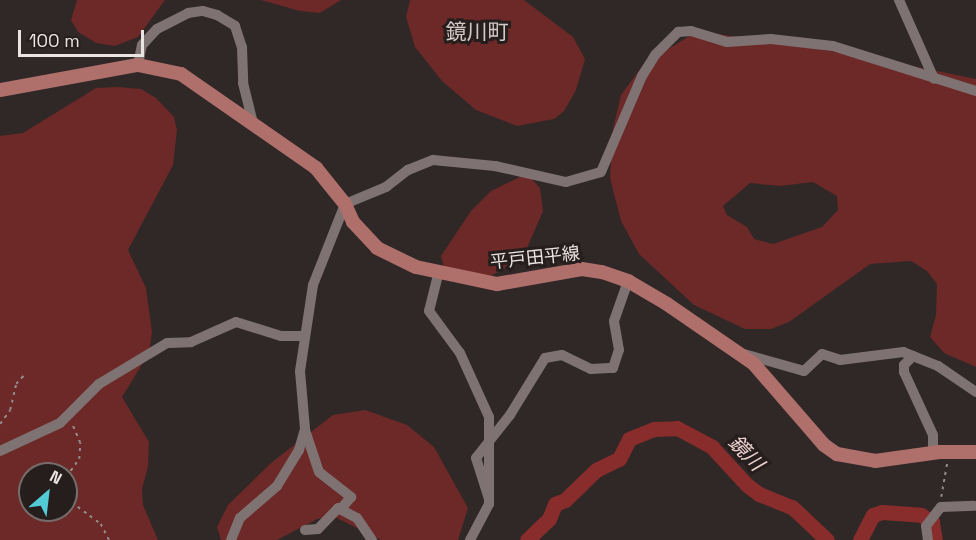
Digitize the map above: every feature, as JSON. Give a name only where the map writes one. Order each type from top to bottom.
[{"type":"main road","name":"平戸田平線","points":[[0,90],[138,65],[181,74],[252,120],[316,168],[345,204],[353,222],[377,248],[416,267],[497,284],[582,269],[628,281],[753,363],[824,445],[837,454],[875,461],[933,453],[976,452]]},
{"type":"street","points":[[898,0],[934,79]]},
{"type":"street","points":[[138,65],[142,45],[157,29],[188,13],[203,11],[217,15],[234,26],[242,47],[243,83],[252,120]]},
{"type":"street","points":[[305,530],[318,529],[341,509],[351,496],[319,472],[304,429],[300,371],[316,271],[345,204],[386,187],[408,170],[433,160],[495,166],[566,182],[601,172],[642,76],[655,55],[678,32],[691,31],[727,42],[771,39],[833,46],[976,91]]},
{"type":"street","points":[[439,271],[429,311],[460,353],[489,417],[489,499],[470,540]]},
{"type":"street","points":[[489,499],[476,458],[510,415],[545,358],[562,355],[591,369],[612,368],[619,350],[614,321],[628,281]]},
{"type":"street","points":[[0,452],[40,435],[69,414],[99,384],[167,343],[191,342],[218,327],[236,322],[281,336],[304,336]]},
{"type":"street","points":[[738,352],[804,371],[822,354],[840,360],[903,352],[938,366],[976,392]]},
{"type":"street","points":[[913,356],[904,365],[904,372],[933,435],[933,453]]},
{"type":"street","points":[[231,540],[240,518],[289,470],[304,429]]},
{"type":"street","points":[[928,540],[926,526],[941,507],[974,506]]},
{"type":"street","points":[[341,509],[357,518],[372,540]]},
{"type":"path","points":[[0,424],[10,410],[16,384],[25,374]]},
{"type":"path","points":[[69,414],[80,443],[77,462]]},
{"type":"path","points":[[941,507],[947,464],[955,462]]},
{"type":"path","points":[[78,507],[101,524],[109,540]]},
{"type":"shaded area","points":[[77,0],[165,0],[138,37],[115,46],[96,43],[78,32],[71,20]]},
{"type":"shaded area","points":[[261,0],[341,0],[320,13],[300,11]]},
{"type":"shaded area","points":[[410,0],[524,0],[573,37],[585,59],[576,90],[564,111],[554,119],[517,126],[476,110],[442,81],[415,47],[406,17]]},
{"type":"shaded area","points":[[711,33],[863,56],[976,79],[976,367],[944,353],[930,337],[936,315],[937,284],[927,271],[911,261],[870,264],[789,322],[771,329],[745,329],[694,305],[639,254],[621,221],[610,178],[613,129],[621,95],[644,64],[691,35]],"holes":[[[813,182],[837,196],[838,210],[822,227],[773,244],[754,239],[747,227],[727,215],[723,206],[750,183],[780,186]]]},
{"type":"shaded area","points":[[96,88],[141,89],[156,98],[174,117],[177,130],[173,165],[128,250],[146,288],[152,332],[149,353],[122,397],[149,442],[148,467],[142,489],[143,505],[158,540],[0,540],[0,136],[23,133]]},
{"type":"shaded area","points":[[522,176],[530,177],[540,188],[543,211],[527,248],[516,262],[480,282],[446,274],[441,256],[471,211],[491,191]]},
{"type":"shaded area","points":[[365,410],[407,425],[434,447],[468,508],[458,540],[381,540],[333,516],[317,519],[277,540],[221,540],[217,527],[228,505],[271,463],[333,415]]},
{"type":"waterway","name":"鏡川","points":[[527,540],[549,519],[555,504],[565,500],[596,470],[619,459],[629,439],[654,429],[677,428],[712,447],[747,485],[759,494],[792,507],[827,540]]},
{"type":"waterway","name":"鏡川","points":[[860,540],[873,515],[882,512],[921,515],[932,522],[935,540]]},
{"type":"district","name":"鏡川町","points":[[477,32]]}]
